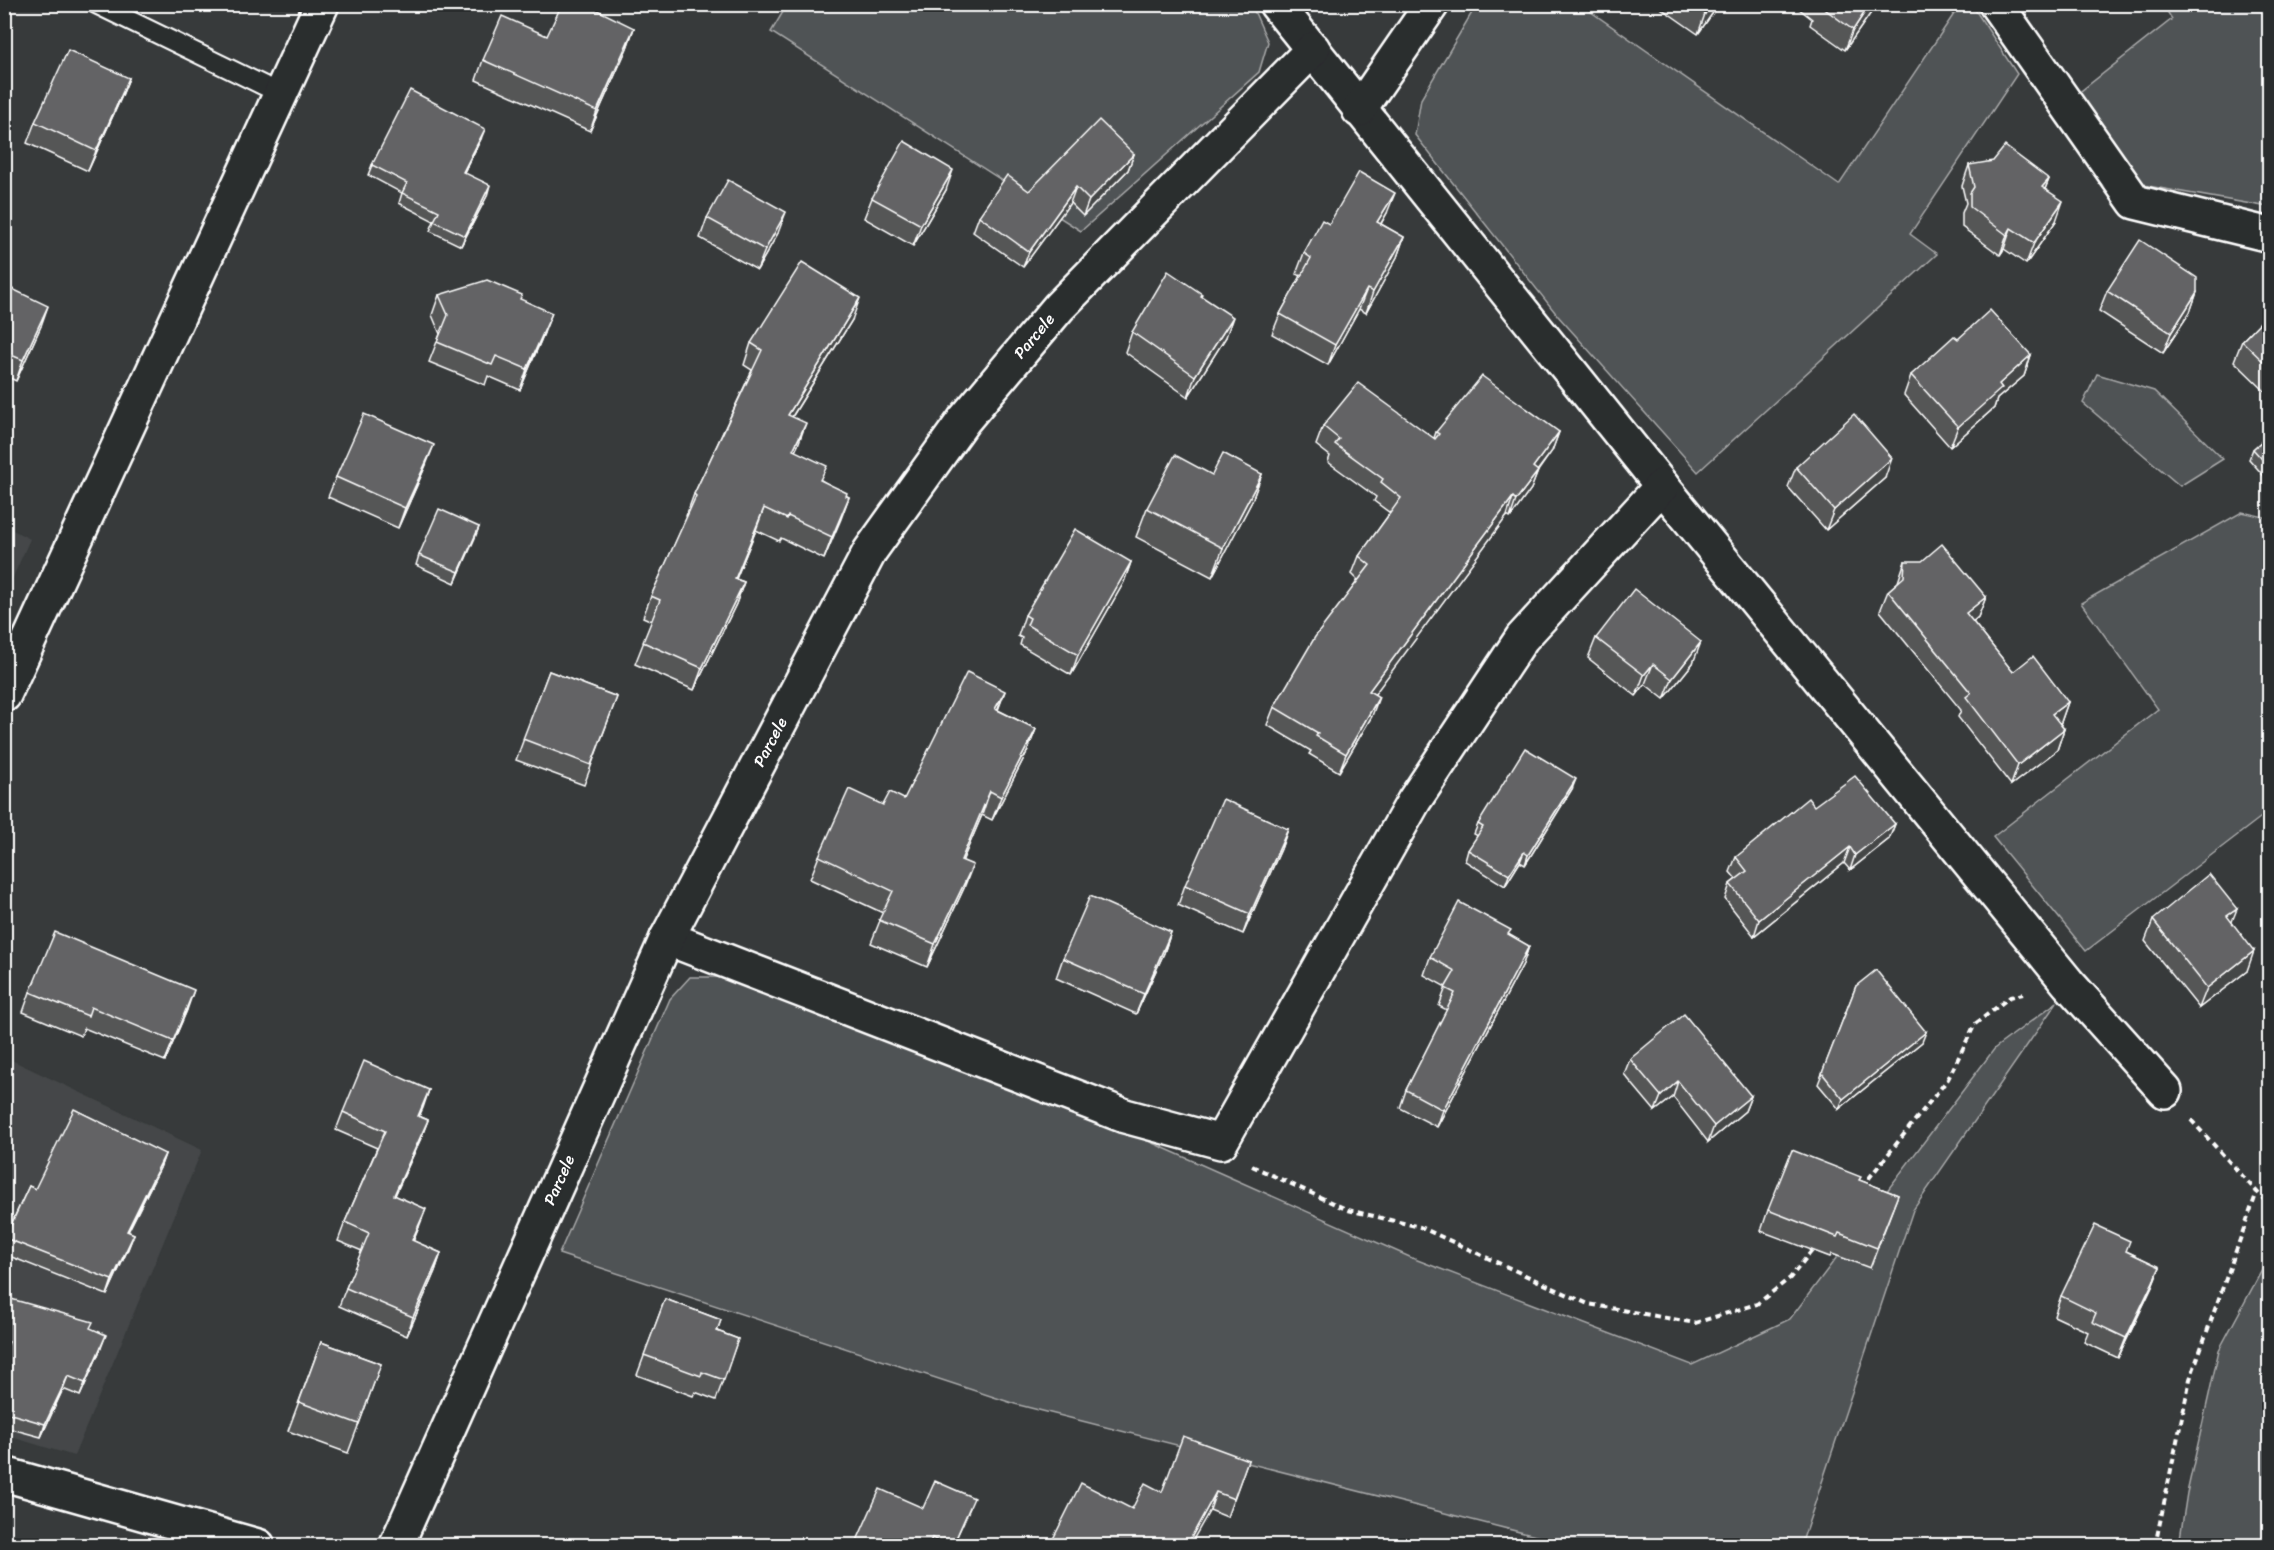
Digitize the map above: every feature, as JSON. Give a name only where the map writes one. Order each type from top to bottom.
[{"type":"street","points":[[4,695],[322,4]]},
{"type":"street","points":[[1276,4],[1662,486],[2067,983],[2165,1091]]},
{"type":"street","points":[[1359,110],[1432,4]]},
{"type":"street","points":[[1996,4],[2135,202],[2270,235]]},
{"type":"street","name":"Parcele","points":[[396,1545],[667,938],[870,551],[964,420],[1059,307],[1313,49]]},
{"type":"street","points":[[667,938],[1125,1116],[1221,1142],[1414,801],[1522,638],[1662,486]]},
{"type":"street","points":[[4,1474],[258,1545]]},
{"type":"lane","points":[[96,4],[281,94]]},
{"type":"path","points":[[1854,1197],[1948,1079],[1975,1024],[2010,997],[2067,983]]},
{"type":"path","points":[[2165,1091],[2270,1206]]},
{"type":"path","points":[[1221,1142],[1256,1169],[1348,1210],[1420,1227],[1588,1304],[1695,1323],[1758,1304],[1790,1278],[1818,1242]]},
{"type":"path","points":[[2155,1545],[2190,1379],[2257,1192]]},
{"type":"shaded area","points":[[1251,4],[1268,42],[1259,72],[1081,231],[771,32],[787,5]]},
{"type":"shaded area","points":[[1477,4],[1581,5],[1839,185],[1960,5],[1972,5],[2017,74],[1910,234],[1937,254],[1698,472],[1558,316],[1415,135],[1421,99]]},
{"type":"shaded area","points":[[2163,5],[2269,5],[2269,207],[2142,185],[2076,95],[2172,19]]},
{"type":"shaded area","points":[[2097,374],[2154,391],[2223,459],[2180,486],[2083,403]]},
{"type":"shaded area","points":[[2242,512],[2269,518],[2269,811],[2086,951],[1993,837],[2158,709],[2081,603]]},
{"type":"shaded area","points":[[5,526],[30,539],[5,595]]},
{"type":"shaded area","points":[[690,977],[727,977],[1148,1141],[1412,1258],[1692,1365],[1790,1319],[1995,1048],[2057,1002],[1913,1210],[1801,1545],[1571,1545],[1015,1404],[559,1254],[670,999]]},
{"type":"shaded area","points":[[5,1057],[202,1150],[74,1456],[5,1435]]},
{"type":"shaded area","points":[[2269,1257],[2269,1545],[2179,1545],[2187,1493],[2219,1350]]},
{"type":"building","points":[[562,4],[585,4],[634,28],[597,111],[483,60],[502,16],[547,36]]},
{"type":"building","points":[[1692,4],[1712,4],[1705,14]]},
{"type":"building","points":[[1818,4],[1870,4],[1853,30]]},
{"type":"building","points":[[68,50],[129,78],[96,151],[35,122]]},
{"type":"building","points":[[410,90],[485,129],[463,172],[490,185],[465,236],[434,221],[439,211],[402,193],[407,183],[372,165]]},
{"type":"building","points":[[1099,120],[1134,154],[1089,200],[1076,187],[1029,252],[979,216],[1007,175],[1029,191]]},
{"type":"building","points":[[904,141],[953,170],[921,225],[872,198]]},
{"type":"building","points":[[2005,146],[2049,179],[2042,187],[2063,201],[2034,243],[2011,228],[2007,235],[1970,207],[1970,193],[1974,187],[1969,165],[1993,161]]},
{"type":"building","points":[[1359,172],[1395,193],[1377,222],[1404,237],[1373,292],[1367,289],[1335,345],[1280,314],[1311,258],[1304,253],[1322,220],[1329,224]]},
{"type":"building","points":[[728,180],[786,212],[765,250],[707,218]]},
{"type":"building","points":[[2140,240],[2197,278],[2197,292],[2171,333],[2107,291]]},
{"type":"building","points":[[802,262],[860,298],[788,415],[806,423],[793,450],[827,466],[820,480],[847,493],[846,496],[849,497],[832,537],[788,516],[787,519],[764,508],[735,579],[744,582],[702,668],[643,642],[660,600],[651,596],[696,496],[694,494],[762,350],[751,343]]},
{"type":"building","points":[[1168,271],[1233,317],[1195,376],[1132,332]]},
{"type":"building","points":[[487,280],[522,295],[520,299],[552,313],[527,369],[496,356],[492,365],[437,342],[448,315],[439,295]]},
{"type":"building","points":[[4,285],[48,306],[23,360],[4,352]]},
{"type":"building","points":[[1990,310],[2031,355],[1999,384],[2002,388],[1958,427],[1911,375],[1954,336],[1958,339]]},
{"type":"building","points":[[2270,312],[2270,368],[2242,341]]},
{"type":"building","points":[[1482,376],[1559,432],[1533,467],[1538,471],[1516,500],[1513,497],[1369,691],[1379,697],[1346,754],[1316,736],[1318,733],[1274,707],[1315,637],[1370,565],[1359,556],[1401,498],[1381,482],[1383,479],[1335,444],[1339,439],[1323,426],[1358,383],[1435,439],[1439,434],[1436,432]]},
{"type":"building","points":[[364,414],[434,445],[405,508],[336,477]]},
{"type":"building","points":[[1854,414],[1892,458],[1834,510],[1796,467]]},
{"type":"building","points":[[2270,434],[2270,468],[2253,449]]},
{"type":"building","points":[[1223,453],[1262,474],[1223,548],[1147,508],[1175,455],[1212,475]]},
{"type":"building","points":[[439,509],[479,527],[459,572],[419,555]]},
{"type":"building","points":[[1075,529],[1131,562],[1078,655],[1027,625],[1030,618],[1025,615]]},
{"type":"building","points":[[1942,544],[1986,597],[1966,613],[2013,672],[2033,656],[2068,702],[2052,714],[2064,729],[2018,765],[1966,697],[1971,693],[1888,591],[1904,577],[1905,561],[1922,561]]},
{"type":"building","points":[[1634,589],[1701,642],[1672,679],[1653,664],[1644,675],[1596,638]]},
{"type":"building","points":[[549,671],[617,697],[591,765],[523,739]]},
{"type":"building","points":[[967,672],[1005,691],[995,709],[1036,729],[1001,797],[990,791],[961,860],[973,865],[935,944],[879,920],[893,891],[819,856],[849,789],[883,805],[890,792],[904,799]]},
{"type":"building","points":[[1525,748],[1576,779],[1528,855],[1524,852],[1509,875],[1468,850],[1483,827],[1478,824]]},
{"type":"building","points":[[1855,776],[1895,824],[1855,855],[1850,847],[1759,920],[1730,884],[1747,871],[1736,857],[1808,798],[1814,806]]},
{"type":"building","points":[[1223,799],[1288,829],[1250,914],[1185,885]]},
{"type":"building","points":[[2209,874],[2237,909],[2227,916],[2254,951],[2207,988],[2153,920]]},
{"type":"building","points":[[1090,896],[1171,932],[1144,994],[1063,958]]},
{"type":"building","points":[[1459,902],[1511,930],[1508,934],[1529,946],[1443,1110],[1406,1090],[1455,993],[1445,988],[1455,971],[1430,957]]},
{"type":"building","points":[[55,932],[194,990],[173,1041],[91,1007],[88,1016],[30,992]]},
{"type":"building","points":[[1876,970],[1926,1032],[1843,1099],[1822,1073],[1856,986]]},
{"type":"building","points":[[1684,1014],[1751,1096],[1714,1126],[1678,1081],[1661,1096],[1630,1059]]},
{"type":"building","points":[[364,1061],[429,1090],[418,1116],[428,1120],[394,1195],[426,1209],[412,1240],[441,1253],[413,1317],[346,1288],[369,1233],[345,1222],[385,1131],[343,1112]]},
{"type":"building","points":[[74,1109],[165,1154],[127,1231],[134,1234],[112,1280],[5,1238],[29,1186],[35,1189]]},
{"type":"building","points":[[1792,1150],[1861,1177],[1859,1180],[1898,1195],[1877,1248],[1839,1233],[1837,1237],[1768,1210]]},
{"type":"building","points":[[2095,1225],[2130,1241],[2126,1251],[2160,1267],[2126,1338],[2092,1322],[2096,1313],[2061,1296]]},
{"type":"building","points":[[4,1297],[93,1322],[90,1328],[106,1335],[85,1383],[68,1376],[45,1424],[4,1412],[4,1353],[9,1342],[4,1340]]},
{"type":"building","points":[[665,1299],[721,1320],[717,1331],[738,1339],[724,1380],[702,1372],[701,1376],[644,1355]]},
{"type":"building","points":[[321,1342],[381,1364],[359,1424],[299,1402]]},
{"type":"building","points":[[1183,1436],[1248,1460],[1234,1499],[1216,1492],[1187,1545],[1050,1545],[1081,1483],[1132,1509],[1145,1483],[1162,1492]]},
{"type":"building","points":[[935,1481],[974,1498],[953,1545],[947,1545],[932,1538],[928,1545],[855,1545],[880,1489],[923,1508]]}]
